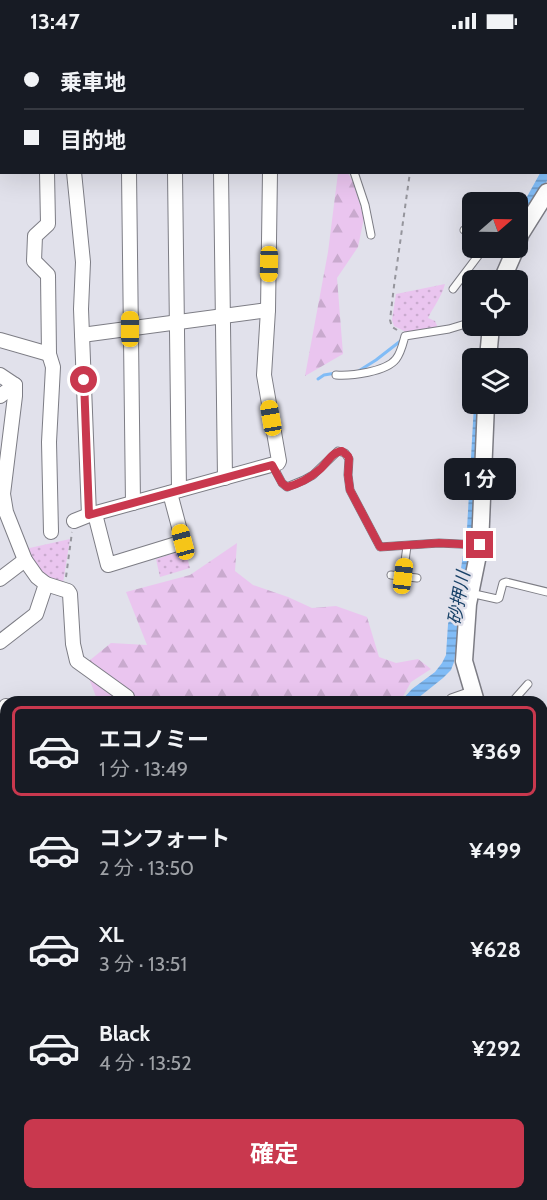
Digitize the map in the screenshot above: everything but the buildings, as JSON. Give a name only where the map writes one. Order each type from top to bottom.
[{"type":"street","points":[[47,174],[48,224],[35,236],[34,261],[48,275],[49,354],[53,367],[49,442],[51,532]]},
{"type":"street","points":[[65,174],[81,309]]},
{"type":"street","points":[[74,174],[83,262],[81,309],[92,514],[108,565],[183,542],[174,492],[177,323],[175,174]]},
{"type":"street","points":[[129,174],[133,503]]},
{"type":"street","points":[[221,174],[225,478]]},
{"type":"street","points":[[74,520],[272,465],[279,461],[264,375],[268,310],[270,174]]},
{"type":"street","points":[[528,222],[547,192]]},
{"type":"street","points":[[82,335],[268,310]]},
{"type":"street","points":[[0,340],[49,354]]},
{"type":"street","points":[[0,375],[15,385]]},
{"type":"street","points":[[0,396],[15,385]]},
{"type":"street","points":[[15,385],[4,453],[3,514],[25,560],[37,577],[46,584],[70,594],[73,644],[77,661],[126,696]]},
{"type":"street","points":[[474,696],[464,661],[468,604],[480,545],[486,414]]},
{"type":"street","points":[[0,579],[25,560]]},
{"type":"street","points":[[0,642],[36,614],[46,584]]},
{"type":"lane","points":[[355,174],[365,205],[371,235]]},
{"type":"lane","points":[[453,289],[476,258]]},
{"type":"lane","points":[[336,375],[352,376],[368,372],[396,360],[405,336],[462,325]]},
{"type":"lane","points":[[272,465],[282,483],[287,487],[314,475],[338,451],[345,453],[349,459],[350,490],[380,547],[439,543],[480,545]]},
{"type":"lane","points":[[403,576],[407,546]]},
{"type":"lane","points":[[391,575],[417,578]]},
{"type":"lane","points":[[470,593],[497,599],[503,583],[506,582],[547,591]]},
{"type":"lane","points":[[517,696],[528,684]]},
{"type":"path","points":[[405,336],[392,327],[390,320],[410,174]]},
{"type":"path","points":[[64,590],[74,520]]},
{"type":"green space","points":[[338,174],[349,174],[364,218],[358,247],[337,278],[343,354],[305,376],[328,252]]},
{"type":"green space","points":[[445,284],[428,318],[435,321],[438,328],[408,333],[394,326],[392,320],[396,294]]},
{"type":"green space","points":[[70,539],[63,583],[38,572],[25,549]]},
{"type":"green space","points":[[237,543],[235,571],[253,585],[312,608],[336,606],[367,617],[379,657],[396,663],[418,659],[431,669],[411,682],[403,696],[96,696],[84,665],[111,643],[147,645],[126,592],[190,575]]},
{"type":"green space","points":[[185,550],[190,568],[160,577],[156,559]]},
{"type":"water","points":[[539,174],[547,174],[547,181],[528,213],[528,195]]},
{"type":"water","name":"砂押川","points":[[473,414],[481,414],[474,539],[454,662],[451,670],[420,696],[406,696],[435,672],[446,655],[448,624],[458,588],[467,529]]},
{"type":"waterway","points":[[357,372],[403,339]]},
{"type":"waterway","points":[[318,379],[324,375],[336,373]]},
{"type":"route","points":[[84,380],[89,515],[272,465],[282,483],[287,487],[292,486],[314,475],[335,453],[342,451],[349,459],[348,484],[350,490],[380,547],[439,543],[480,545]]}]
